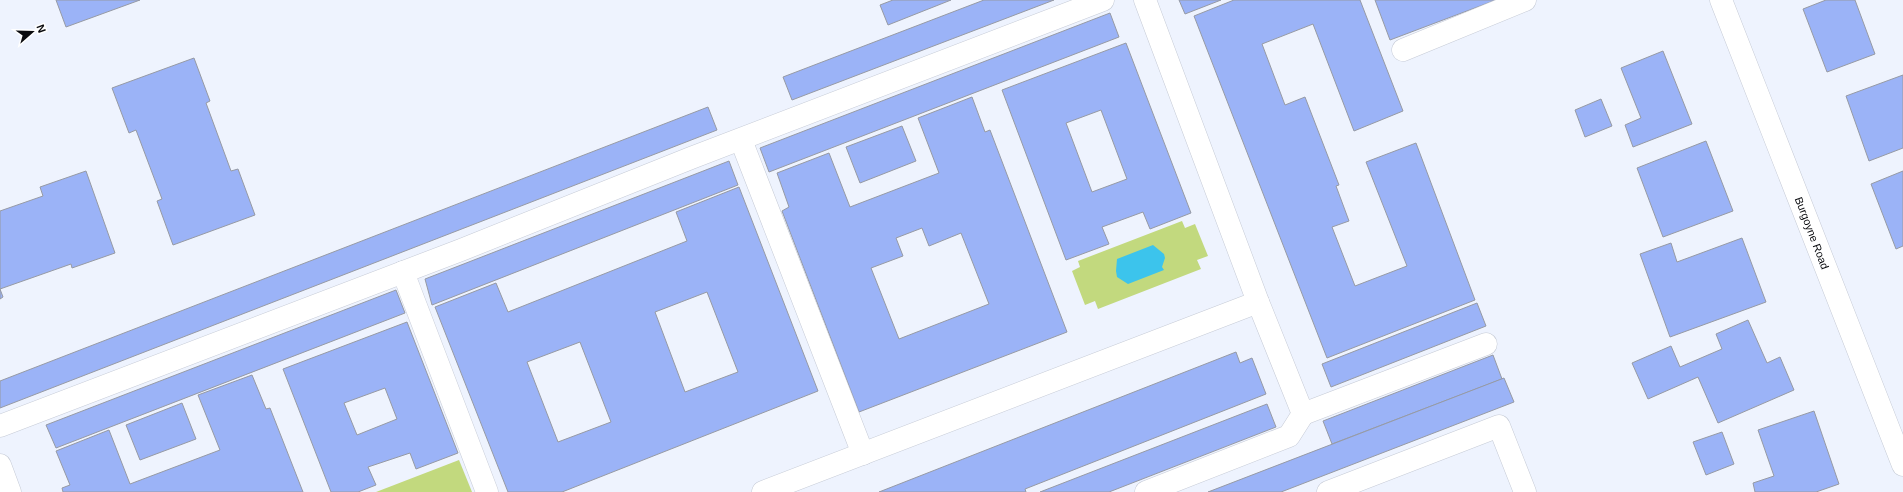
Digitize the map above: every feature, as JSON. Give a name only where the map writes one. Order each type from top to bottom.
[{"type":"street","points":[[0,426],[403,272],[1103,0]]},
{"type":"street","points":[[1145,0],[1258,302],[1303,414]]},
{"type":"street","points":[[1402,50],[1525,0]]},
{"type":"street","name":"Burgoyne Road","points":[[1721,0],[1903,465]]},
{"type":"street","points":[[740,140],[863,454]]},
{"type":"street","points":[[403,272],[487,492]]},
{"type":"street","points":[[763,492],[1258,302]]},
{"type":"street","points":[[1146,492],[1289,436],[1303,414],[1486,344]]},
{"type":"street","points":[[1328,492],[1499,426],[1525,492]]},
{"type":"street","points":[[0,464],[10,492]]},
{"type":"green space","points":[[1182,221],[1185,228],[1195,224],[1208,256],[1197,260],[1201,269],[1098,309],[1095,301],[1085,305],[1072,271],[1080,267],[1078,261]]},
{"type":"green space","points":[[459,460],[472,492],[376,492]]},
{"type":"water","points":[[1153,245],[1164,254],[1165,258],[1162,267],[1164,270],[1128,284],[1117,277],[1117,259]]},
{"type":"building","points":[[56,0],[140,0],[66,27]]},
{"type":"building","points":[[893,0],[951,0],[888,25],[880,5]]},
{"type":"building","points":[[984,0],[1054,0],[792,100],[783,77]]},
{"type":"building","points":[[1179,0],[1221,0],[1185,14]]},
{"type":"building","points":[[1234,0],[1360,0],[1403,111],[1354,131],[1313,24],[1262,44],[1285,105],[1305,97],[1339,185],[1336,186],[1349,221],[1332,227],[1355,286],[1407,266],[1366,162],[1416,143],[1475,300],[1327,358],[1194,16]]},
{"type":"building","points":[[1375,0],[1496,0],[1390,40]]},
{"type":"building","points":[[1826,0],[1855,0],[1875,54],[1827,72],[1803,9]]},
{"type":"building","points":[[1110,13],[1119,37],[769,172],[760,148]]},
{"type":"building","points":[[1126,43],[1191,213],[1150,229],[1143,212],[1102,227],[1109,244],[1066,260],[1002,90]],"holes":[[[1101,110],[1127,179],[1092,192],[1066,123]]]},
{"type":"building","points":[[1663,51],[1692,124],[1633,147],[1625,125],[1641,118],[1621,68]]},
{"type":"building","points":[[194,58],[210,101],[206,103],[231,171],[238,169],[255,215],[173,245],[157,201],[162,199],[136,130],[129,133],[112,88]]},
{"type":"building","points":[[1903,75],[1903,148],[1869,161],[1846,96]]},
{"type":"building","points":[[972,97],[985,132],[990,130],[1067,332],[859,412],[782,211],[789,207],[777,173],[829,153],[850,207],[939,173],[918,118]],"holes":[[[922,228],[929,246],[961,233],[989,304],[899,339],[871,268],[903,256],[896,238]]]},
{"type":"building","points":[[1601,99],[1612,126],[1585,137],[1575,110]]},
{"type":"building","points":[[708,107],[717,130],[0,408],[0,381]]},
{"type":"building","points":[[902,126],[916,161],[860,183],[846,147]]},
{"type":"building","points":[[1706,141],[1733,211],[1663,237],[1637,168]]},
{"type":"building","points":[[729,161],[738,185],[432,305],[425,279]]},
{"type":"building","points":[[86,171],[115,253],[72,268],[71,264],[0,289],[0,211],[43,196],[40,187]]},
{"type":"building","points":[[1903,171],[1903,246],[1896,249],[1871,184]]},
{"type":"building","points":[[739,187],[818,391],[562,492],[508,492],[435,307],[496,283],[508,312],[687,241],[676,212]],"holes":[[[707,292],[738,372],[685,392],[655,312]],[[580,342],[611,422],[558,442],[527,362]]]},
{"type":"building","points":[[1742,238],[1766,302],[1670,337],[1640,254],[1671,243],[1677,262]]},
{"type":"building","points":[[0,289],[3,297],[0,299]]},
{"type":"building","points":[[396,290],[405,313],[56,448],[46,425]]},
{"type":"building","points":[[1477,303],[1486,326],[1331,387],[1322,364]]},
{"type":"building","points":[[1748,320],[1767,363],[1780,357],[1794,390],[1718,423],[1698,377],[1648,399],[1632,363],[1671,346],[1680,367],[1722,349],[1716,334]]},
{"type":"building","points":[[407,322],[458,453],[416,469],[410,453],[368,467],[376,485],[358,492],[331,492],[283,369]],"holes":[[[385,388],[397,419],[357,435],[344,403]]]},
{"type":"building","points":[[1236,352],[1240,363],[1252,358],[1266,394],[1025,489],[1026,492],[879,492]]},
{"type":"building","points":[[1493,355],[1502,379],[1332,444],[1323,421]]},
{"type":"building","points":[[252,375],[266,409],[270,408],[303,492],[63,492],[62,488],[70,485],[56,451],[109,430],[130,484],[220,450],[198,395]]},
{"type":"building","points":[[1504,378],[1514,402],[1281,492],[1208,492]]},
{"type":"building","points":[[182,403],[196,439],[140,460],[126,425]]},
{"type":"building","points":[[1267,404],[1276,427],[1109,492],[1040,492]]},
{"type":"building","points":[[1814,411],[1839,484],[1816,492],[1755,492],[1753,483],[1774,476],[1758,430]]},
{"type":"building","points":[[1722,432],[1734,464],[1706,475],[1693,442]]}]
